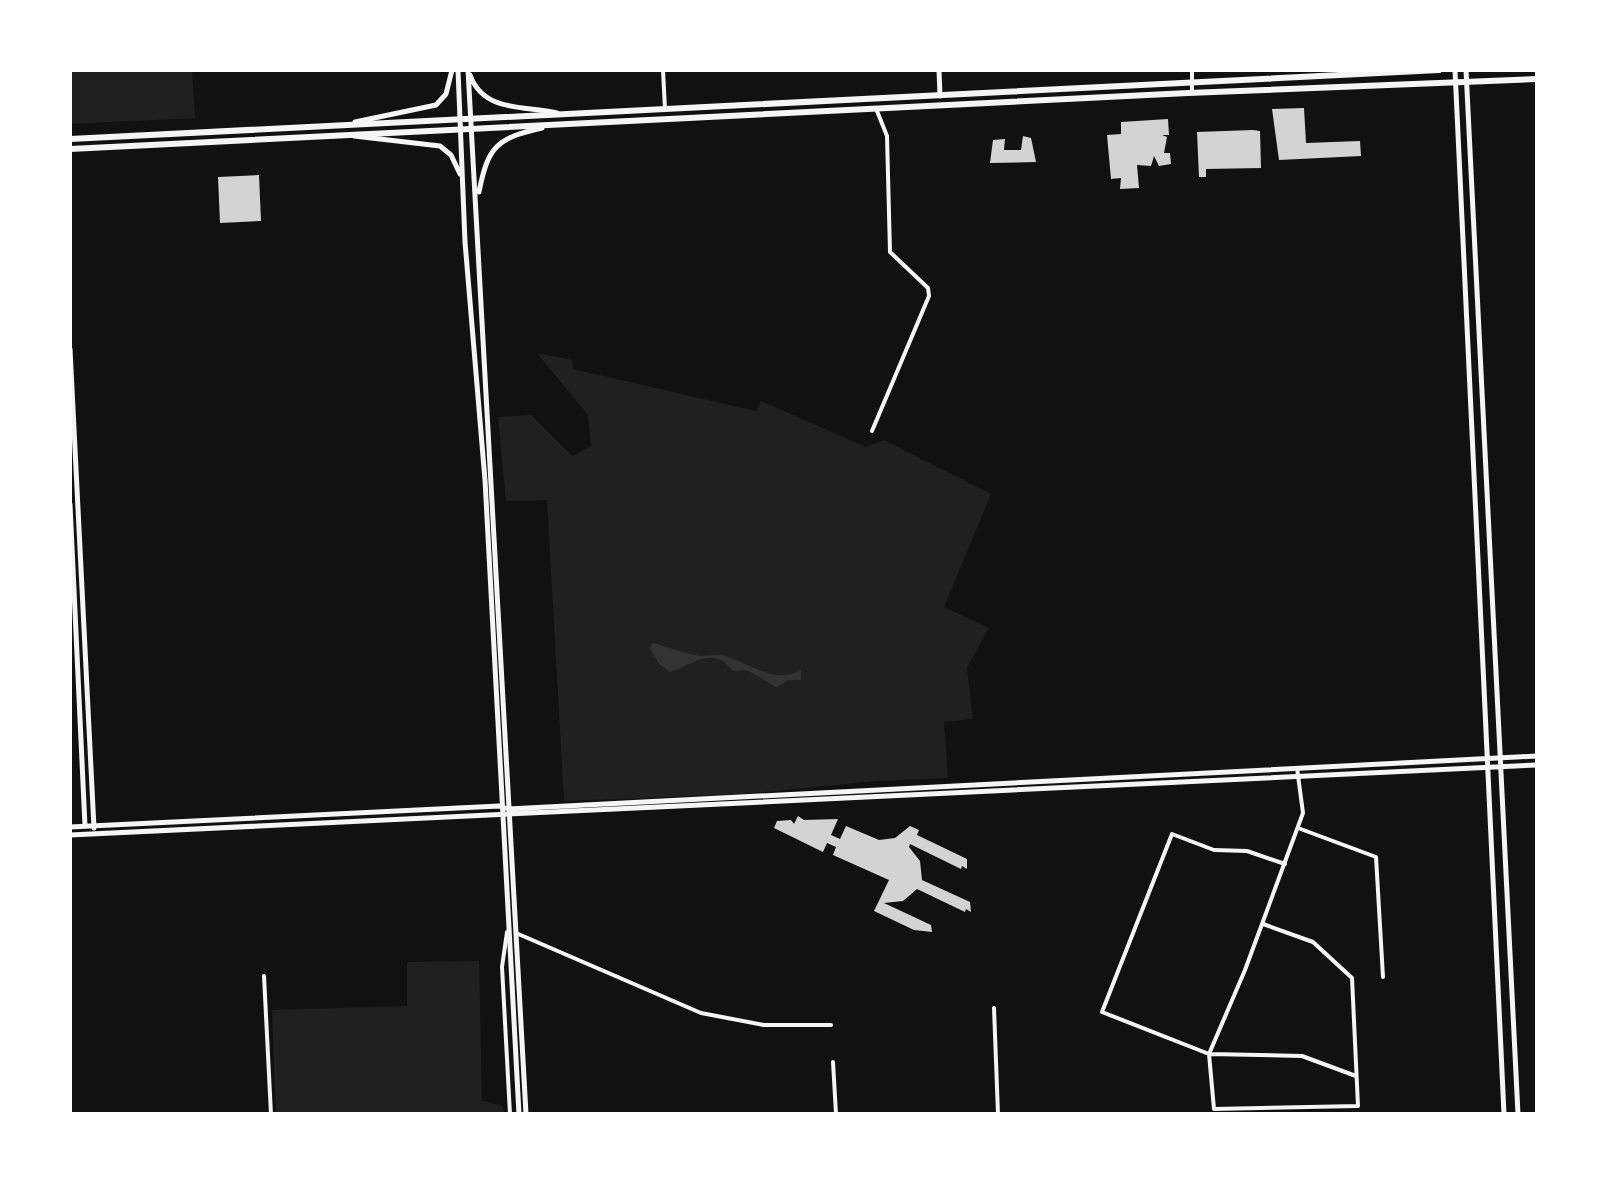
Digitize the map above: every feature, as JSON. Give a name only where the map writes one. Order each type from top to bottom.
[{"type":"main road","points":[[70,149],[877,111],[1439,70]]},
{"type":"main road","points":[[70,139],[940,97],[1537,79]]},
{"type":"street","points":[[455,70],[485,480],[499,806],[519,1114]]},
{"type":"street","points":[[349,124],[436,105],[446,94],[455,70]]},
{"type":"street","points":[[468,70],[475,86],[495,104],[562,114]]},
{"type":"street","points":[[468,70],[526,1114]]},
{"type":"street","points":[[663,70],[665,111]]},
{"type":"street","points":[[939,70],[940,97]]},
{"type":"street","points":[[1192,70],[1192,88]]},
{"type":"street","points":[[1455,70],[1504,1114]]},
{"type":"street","points":[[1466,70],[1518,1114]]},
{"type":"street","points":[[872,431],[929,296],[928,288],[890,252],[887,136],[877,111]]},
{"type":"street","points":[[477,201],[485,164],[492,150],[508,137],[542,128]]},
{"type":"street","points":[[349,135],[400,144],[440,146],[455,161],[463,185]]},
{"type":"street","points":[[70,349],[94,830]]},
{"type":"street","points":[[70,504],[85,830]]},
{"type":"street","points":[[70,827],[94,830],[501,815],[510,812],[1537,756]]},
{"type":"street","points":[[94,830],[499,806],[510,812],[1537,765]]},
{"type":"street","points":[[1263,924],[1313,942],[1352,978],[1358,1106],[1214,1109],[1209,1054],[1263,924],[1303,813],[1297,768]]},
{"type":"street","points":[[1298,828],[1376,857],[1383,977]]},
{"type":"street","points":[[70,835],[85,830]]},
{"type":"street","points":[[1285,864],[1247,851],[1214,850],[1172,834],[1102,1012],[1209,1054],[1302,1056],[1356,1076]]},
{"type":"street","points":[[507,932],[502,967],[510,1114]]},
{"type":"street","points":[[516,933],[701,1013],[764,1025],[831,1025]]},
{"type":"street","points":[[264,976],[271,1114]]},
{"type":"street","points":[[994,1008],[998,1114]]},
{"type":"street","points":[[833,1062],[836,1114]]},
{"type":"shaded area","points":[[70,70],[192,70],[195,118],[70,124]]},
{"type":"shaded area","points":[[537,353],[572,360],[573,369],[756,411],[761,401],[866,447],[884,440],[991,494],[944,607],[989,628],[967,668],[973,719],[944,722],[948,778],[876,781],[744,794],[564,801],[547,500],[506,501],[498,417],[531,415],[572,456],[591,446],[588,415]]},
{"type":"shaded area","points":[[653,643],[694,655],[725,656],[772,674],[791,674],[801,670],[801,680],[789,680],[776,687],[747,670],[733,671],[726,663],[711,658],[670,672],[659,664],[650,648]]},
{"type":"shaded area","points":[[479,961],[482,1101],[503,1106],[504,1114],[276,1114],[272,1010],[407,1006],[407,962]]},
{"type":"building","points":[[1304,108],[1306,143],[1360,141],[1361,156],[1279,160],[1272,109]]},
{"type":"building","points":[[1168,119],[1169,135],[1162,135],[1167,137],[1164,153],[1170,153],[1171,164],[1159,166],[1154,156],[1151,166],[1137,165],[1139,188],[1120,189],[1121,178],[1111,179],[1107,135],[1121,134],[1121,122]]},
{"type":"building","points":[[1260,131],[1261,168],[1206,169],[1206,177],[1199,177],[1197,132]]},
{"type":"building","points":[[1023,136],[1031,138],[1036,162],[990,163],[993,140],[1005,139],[1004,150],[1021,150]]},
{"type":"building","points":[[259,175],[261,221],[220,223],[218,177]]},
{"type":"building","points":[[798,816],[804,820],[838,819],[831,835],[840,839],[846,826],[879,840],[895,838],[910,826],[919,830],[917,835],[967,859],[967,869],[962,866],[961,869],[910,844],[909,847],[920,861],[922,880],[970,902],[971,912],[917,889],[903,901],[884,903],[931,925],[932,932],[914,930],[874,911],[889,880],[833,855],[836,847],[827,843],[823,852],[774,828],[777,821],[791,820],[794,824]]}]
